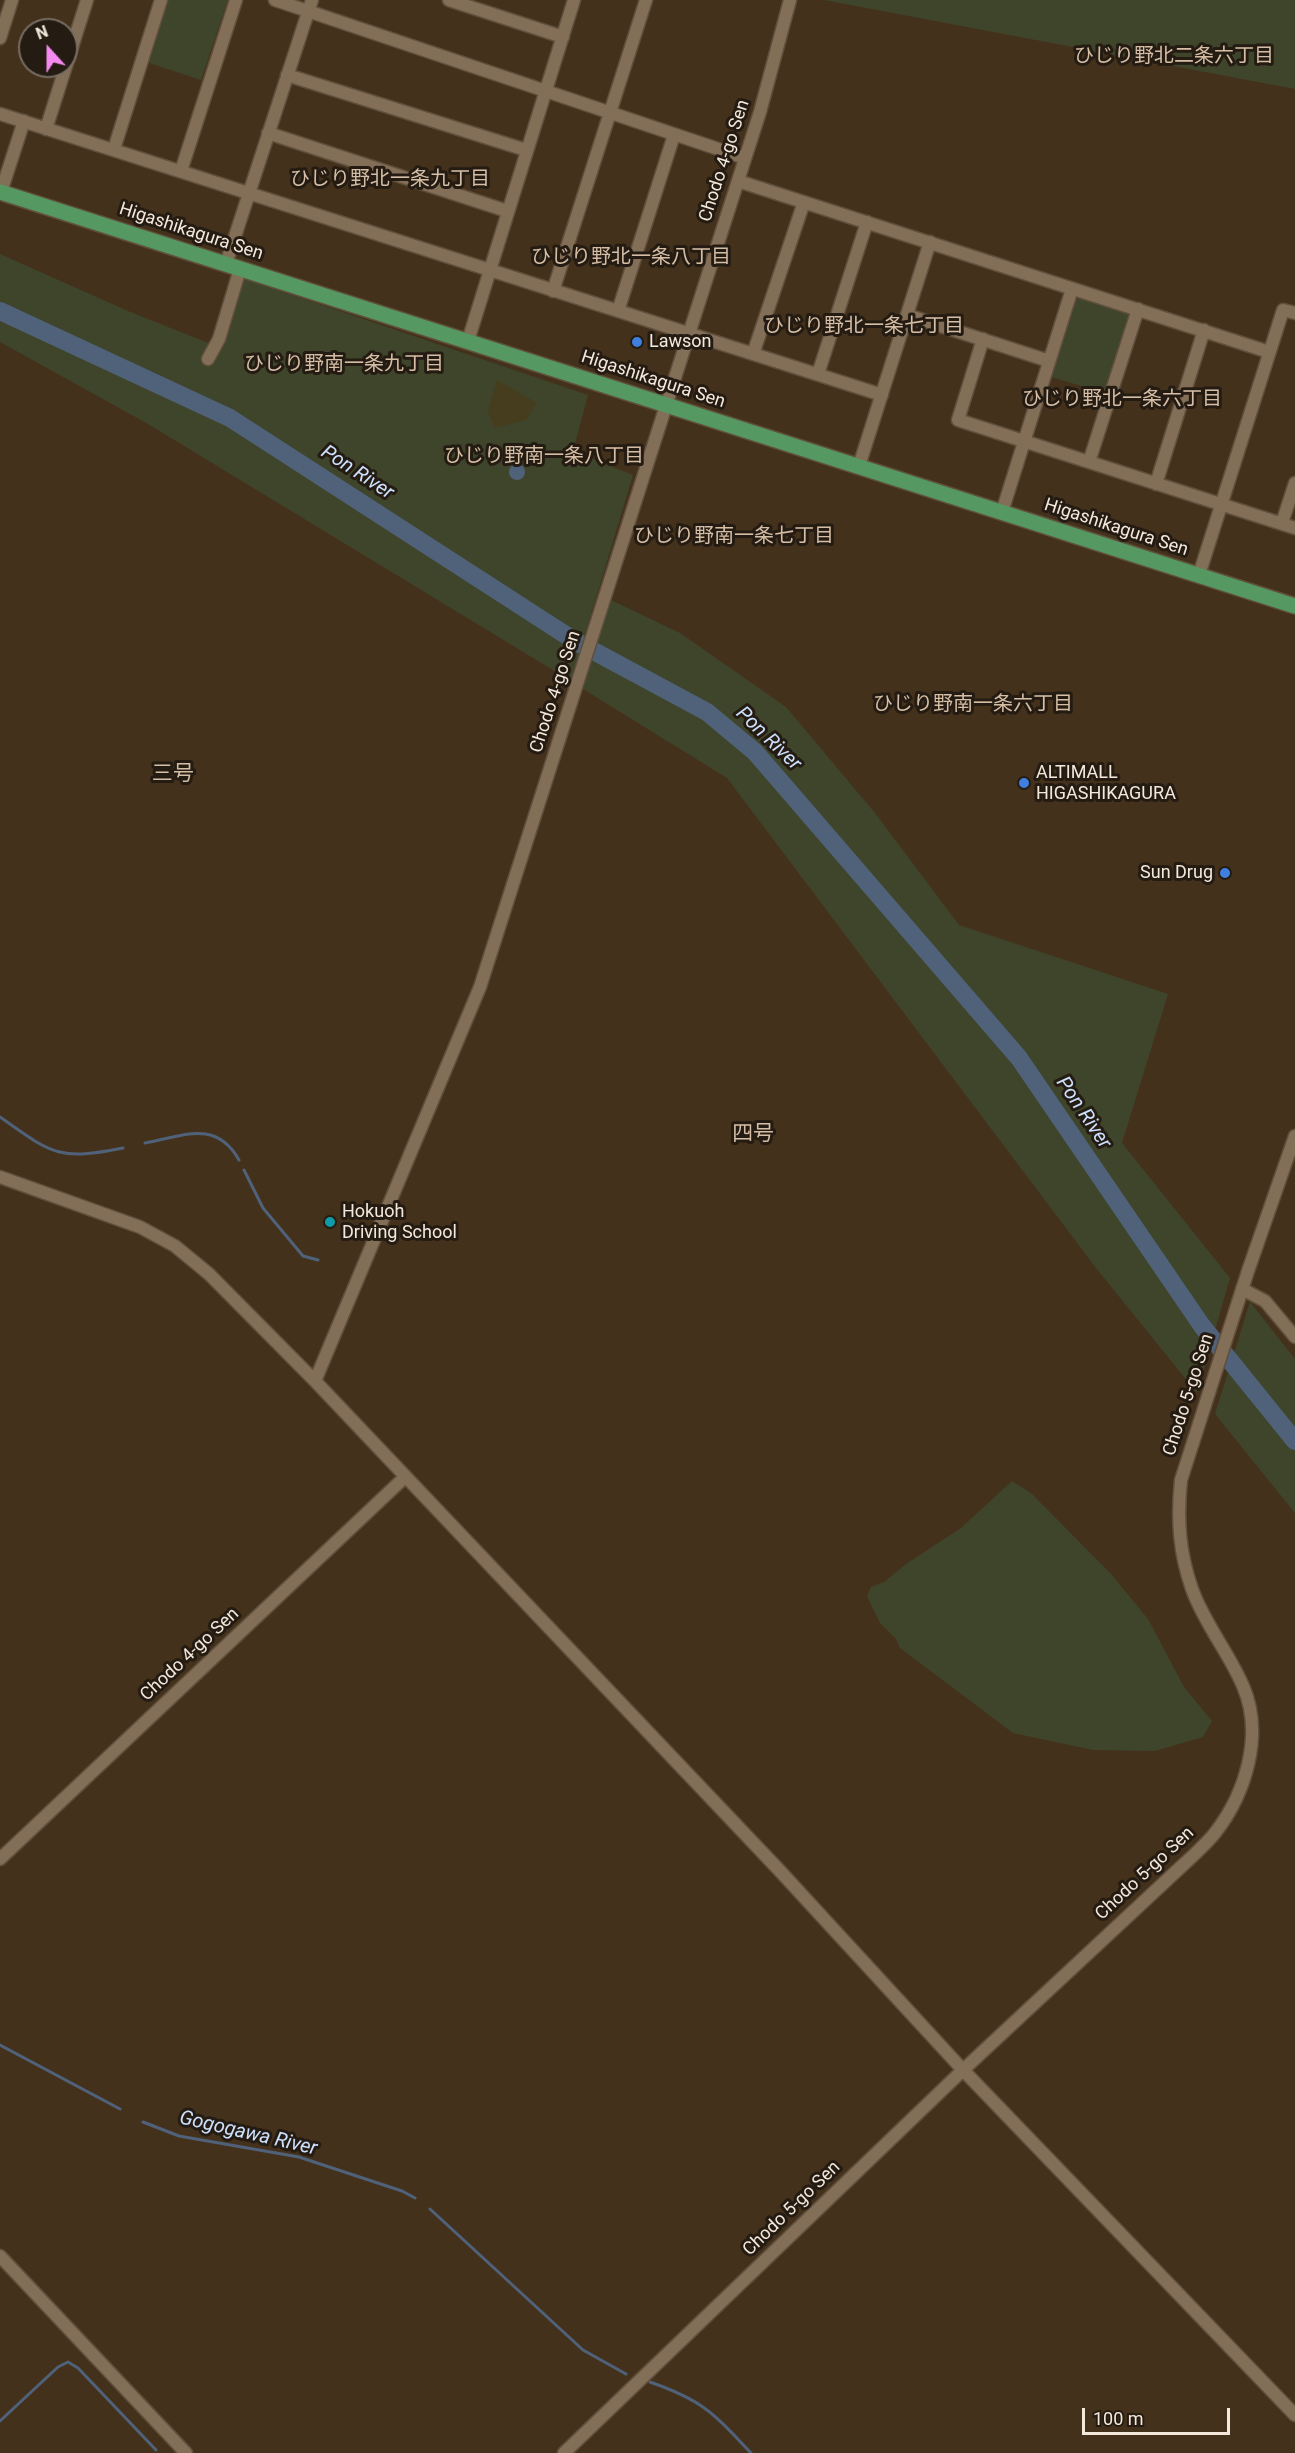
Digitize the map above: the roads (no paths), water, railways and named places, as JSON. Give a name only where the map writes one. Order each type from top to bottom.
[{"type":"main road","name":"Higashikagura Sen","points":[[0,192],[1295,606]]},
{"type":"street","points":[[0,38],[12,0]]},
{"type":"street","points":[[46,129],[87,0]]},
{"type":"street","points":[[114,149],[161,0]]},
{"type":"street","points":[[181,171],[237,0]]},
{"type":"street","points":[[275,0],[310,5],[545,92],[745,158]]},
{"type":"street","points":[[449,0],[563,37]]},
{"type":"street","points":[[468,341],[488,269],[574,0]]},
{"type":"street","points":[[553,291],[646,0]]},
{"type":"street","name":"Chodo 4-go Sen","points":[[315,1381],[480,987],[760,112],[790,0]]},
{"type":"street","points":[[208,359],[219,339],[249,191],[310,5]]},
{"type":"street","points":[[287,75],[526,150]]},
{"type":"street","points":[[0,114],[249,191],[553,291],[882,395]]},
{"type":"street","points":[[0,192],[24,121]]},
{"type":"street","points":[[268,133],[507,211]]},
{"type":"street","points":[[618,311],[674,135]]},
{"type":"street","points":[[738,181],[1269,352]]},
{"type":"street","points":[[753,354],[804,202]]},
{"type":"street","points":[[818,374],[867,222]]},
{"type":"street","points":[[859,466],[930,242]]},
{"type":"street","points":[[1002,512],[1072,289]]},
{"type":"street","points":[[1089,462],[1138,309]]},
{"type":"street","points":[[1198,575],[1283,310],[1295,314]]},
{"type":"street","points":[[907,315],[1049,361]]},
{"type":"street","points":[[1156,484],[1204,330]]},
{"type":"street","points":[[983,339],[958,420],[1295,528]]},
{"type":"street","points":[[1282,524],[1295,483]]},
{"type":"street","name":"Chodo 5-go Sen","points":[[564,2453],[963,2070],[1183,1865],[1215,1833],[1237,1799],[1248,1767],[1252,1724],[1244,1688],[1193,1591],[1181,1552],[1178,1514],[1181,1480],[1242,1288],[1292,1153],[1295,1136]]},
{"type":"street","points":[[0,1177],[112,1215],[175,1246],[209,1274],[315,1381],[780,1871],[963,2070],[1295,2415]]},
{"type":"street","points":[[1242,1288],[1265,1301],[1295,1337]]},
{"type":"street","name":"Chodo 4-go Sen","points":[[0,1859],[405,1477]]},
{"type":"street","points":[[0,2256],[186,2453]]},
{"type":"water","points":[[514,464],[520,464],[525,472],[523,478],[514,480],[509,475],[509,469]]},
{"type":"waterway","name":"Pon River","points":[[0,311],[230,418],[575,641],[707,712],[755,752],[1019,1058],[1202,1326],[1295,1441]]},
{"type":"waterway","points":[[0,1117],[32,1139],[57,1151],[84,1154],[123,1148]]},
{"type":"waterway","points":[[145,1143],[185,1134],[209,1135],[220,1139],[230,1147],[239,1160]]},
{"type":"waterway","points":[[244,1170],[263,1208],[303,1256],[318,1260]]},
{"type":"waterway","name":"Gogogawa River","points":[[0,2045],[120,2109]]},
{"type":"waterway","name":"Gogogawa River","points":[[143,2122],[179,2136],[299,2157],[402,2191],[415,2198]]},
{"type":"waterway","name":"Gogogawa River","points":[[430,2209],[583,2350],[626,2374]]},
{"type":"waterway","points":[[0,2421],[58,2367],[68,2362],[78,2368],[156,2450]]},
{"type":"waterway","name":"Gogogawa River","points":[[650,2382],[696,2402],[717,2418],[751,2453]]},
{"type":"place","name":"Lawson","points":[[637,342]]},
{"type":"place","name":"ALTIMALL HIGASHIKAGURA","points":[[1024,783]]},
{"type":"place","name":"Sun Drug","points":[[1225,873]]},
{"type":"place","name":"Hokuoh Driving School","points":[[330,1222]]},
{"type":"district","name":"ひじり野北二条六丁目","points":[[1174,57]]},
{"type":"district","name":"ひじり野北一条九丁目","points":[[390,180]]},
{"type":"district","name":"ひじり野北一条八丁目","points":[[631,258]]},
{"type":"district","name":"ひじり野北一条七丁目","points":[[864,327]]},
{"type":"district","name":"ひじり野南一条九丁目","points":[[344,365]]},
{"type":"district","name":"ひじり野北一条六丁目","points":[[1122,400]]},
{"type":"district","name":"ひじり野南一条八丁目","points":[[544,457]]},
{"type":"district","name":"ひじり野南一条七丁目","points":[[734,537]]},
{"type":"district","name":"ひじり野南一条六丁目","points":[[973,705]]},
{"type":"district","name":"三号","points":[[173,775]]},
{"type":"district","name":"四号","points":[[753,1135]]}]
